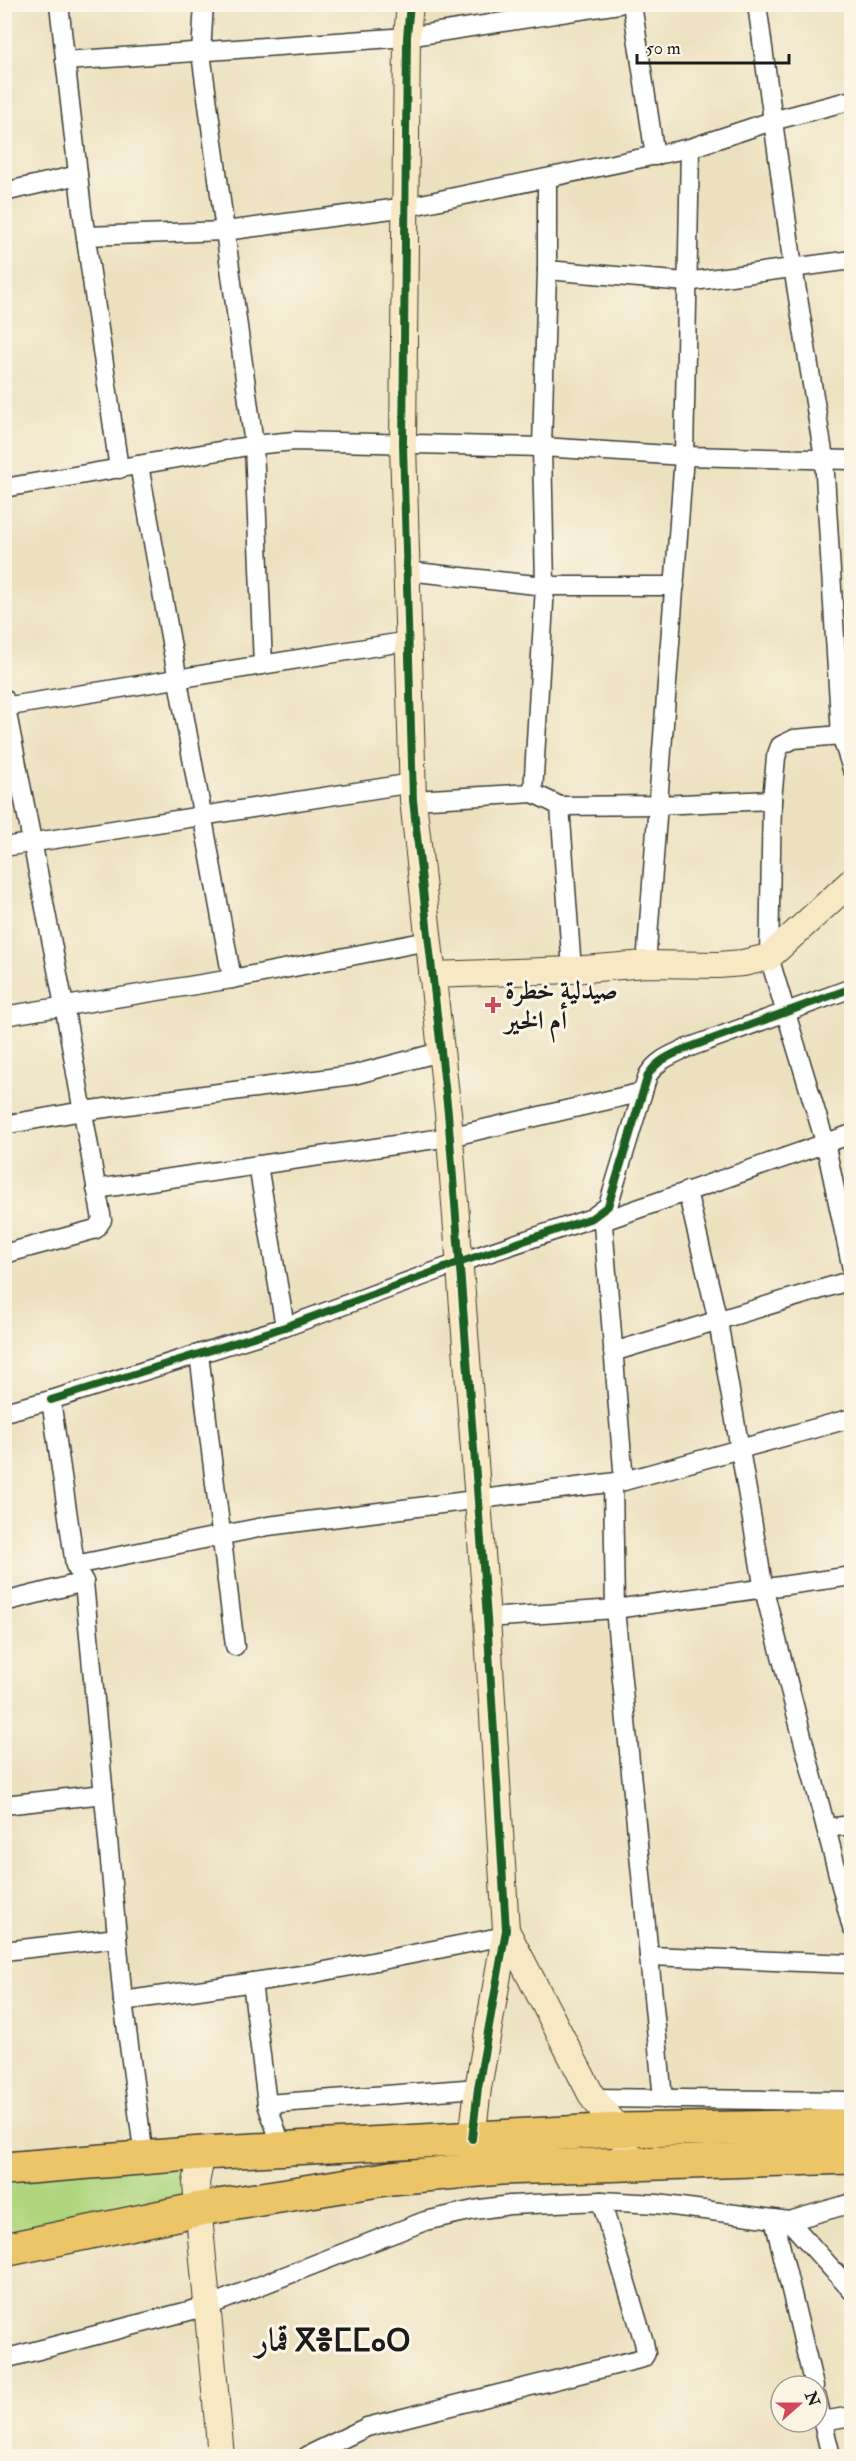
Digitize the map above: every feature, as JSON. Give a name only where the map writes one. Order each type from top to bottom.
[{"type":"highway","points":[[5,2166],[620,2130],[852,2126]]},
{"type":"highway","points":[[4,2250],[200,2209],[391,2178],[500,2168],[852,2157]]},
{"type":"street","points":[[59,4],[78,175],[119,469]]},
{"type":"street","points":[[204,4],[201,53],[254,445],[263,665]]},
{"type":"street","points":[[410,4],[407,37],[404,444],[413,791],[449,1137],[487,1618],[506,1933],[478,2088],[472,2139]]},
{"type":"street","points":[[65,61],[407,37],[619,4]]},
{"type":"street","points":[[632,4],[655,156]]},
{"type":"street","points":[[757,4],[793,267],[824,458],[844,632],[846,732],[852,769]]},
{"type":"street","points":[[86,236],[225,231],[407,207],[690,148],[772,121],[852,100]]},
{"type":"street","points":[[646,964],[684,456],[690,148]]},
{"type":"street","points":[[4,192],[78,175]]},
{"type":"street","points":[[533,793],[544,586],[542,447],[547,179]]},
{"type":"street","points":[[547,270],[686,282],[852,260]]},
{"type":"street","points":[[4,488],[254,445],[294,441],[542,447],[684,456],[852,460]]},
{"type":"street","points":[[139,465],[232,979]]},
{"type":"street","points":[[407,571],[544,586],[675,586]]},
{"type":"street","points":[[4,1254],[96,1229],[102,1220],[64,1005],[5,704],[409,641]]},
{"type":"street","points":[[846,732],[794,739],[780,746],[776,757],[772,800],[769,957],[825,1142],[852,1269]]},
{"type":"street","points":[[4,847],[202,817],[413,791],[533,793],[560,806],[772,800]]},
{"type":"street","points":[[560,806],[572,970]]},
{"type":"street","points":[[432,975],[572,970],[646,964],[743,963],[769,957],[852,881]]},
{"type":"street","points":[[4,1016],[232,979],[428,941]]},
{"type":"street","points":[[663,2099],[615,1609],[619,1482],[613,1352],[602,1216],[608,1206],[617,1179],[648,1075],[655,1065],[664,1058],[852,988]]},
{"type":"street","points":[[4,1125],[83,1111],[353,1075],[440,1052]]},
{"type":"street","points":[[96,1189],[449,1137],[643,1092]]},
{"type":"street","points":[[4,1412],[51,1400],[285,1328],[458,1263],[592,1218],[687,1191],[852,1134]]},
{"type":"street","points":[[258,1165],[285,1328]]},
{"type":"street","points":[[687,1191],[718,1321],[764,1590],[852,1928]]},
{"type":"street","points":[[613,1352],[852,1280]]},
{"type":"street","points":[[199,1354],[235,1646]]},
{"type":"street","points":[[51,1400],[75,1564],[84,1582],[123,2001],[144,2157]]},
{"type":"street","points":[[75,1564],[268,1526],[619,1482],[852,1418]]},
{"type":"street","points":[[487,1618],[615,1609],[852,1576]]},
{"type":"street","points":[[4,1602],[84,1582]]},
{"type":"street","points":[[4,1805],[104,1794]]},
{"type":"street","points":[[826,1828],[852,1825]]},
{"type":"street","points":[[123,2001],[315,1973],[506,1933]]},
{"type":"street","points":[[506,1933],[593,2098],[620,2130],[632,2165]]},
{"type":"street","points":[[4,1951],[117,1938]]},
{"type":"street","points":[[649,1956],[852,1964]]},
{"type":"street","points":[[252,1982],[267,2104],[283,2150]]},
{"type":"street","points":[[267,2104],[478,2088]]},
{"type":"street","points":[[593,2098],[852,2101]]},
{"type":"street","points":[[202,2153],[196,2183],[221,2457]]},
{"type":"street","points":[[307,2457],[367,2427],[643,2358],[646,2353],[644,2342],[601,2201]]},
{"type":"street","points":[[4,2359],[208,2306],[425,2220],[510,2205],[601,2201],[657,2204],[782,2220],[852,2203]]},
{"type":"street","points":[[782,2220],[852,2291]]},
{"type":"street","points":[[782,2220],[812,2374]]},
{"type":"street","points":[[829,2420],[852,2416]]},
{"type":"street","points":[[825,2434],[831,2457]]},
{"type":"green space","points":[[183,2163],[189,2194],[5,2236],[5,2173]]},
{"type":"cycle path","points":[[410,4],[407,37],[403,444],[413,800],[448,1113],[487,1618],[506,1930],[478,2088],[472,2139]]},
{"type":"cycle path","points":[[51,1400],[285,1327],[458,1263],[592,1218],[608,1206],[651,1070],[667,1057],[682,1050],[852,988]]},
{"type":"place","name":"صيدلية خطرة أم الخير","points":[[493,1005]]},
{"type":"district","name":"قمار ⴳⴻⵎⵎⴰⵔ","points":[[333,2340]]}]
